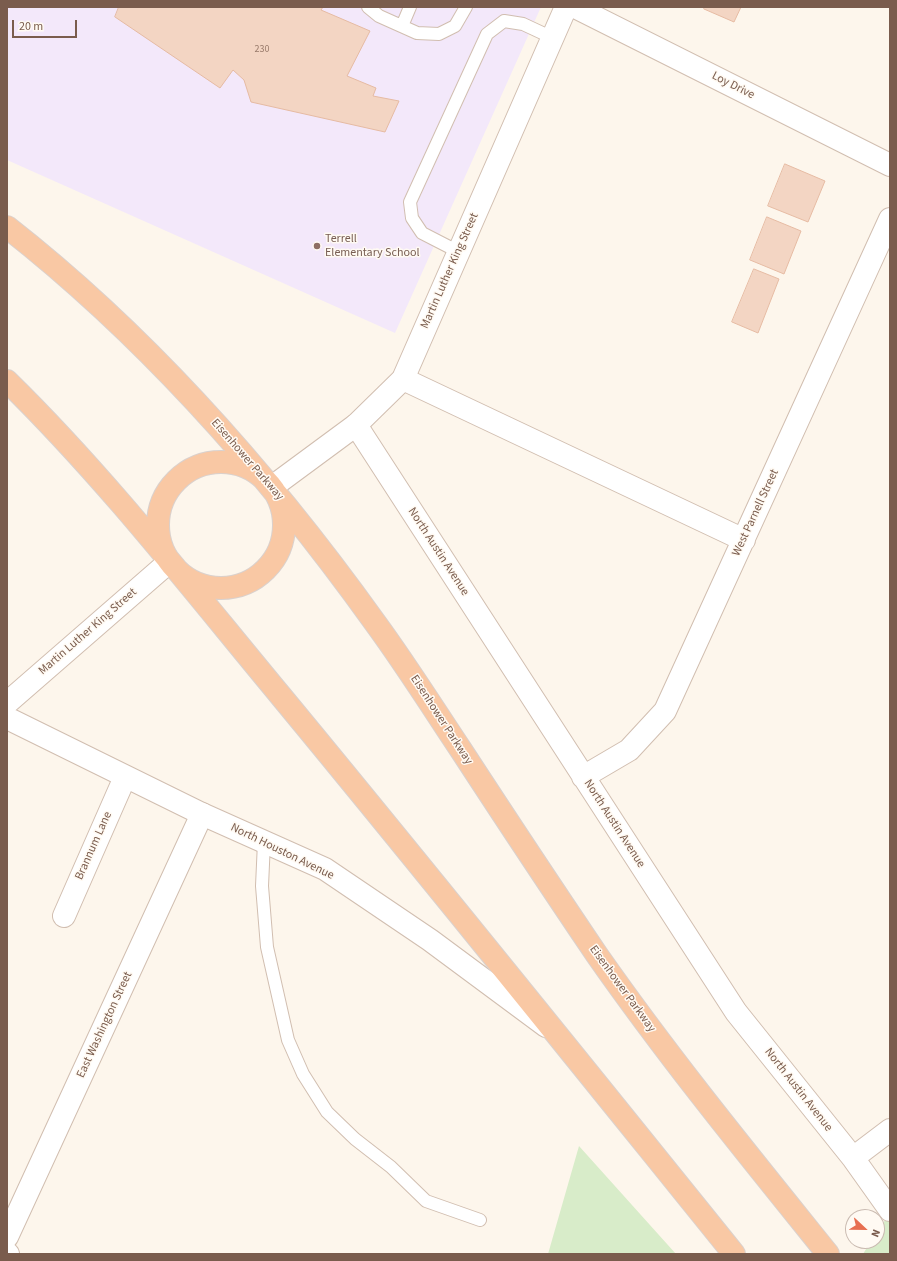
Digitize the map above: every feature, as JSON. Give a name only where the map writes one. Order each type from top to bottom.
[{"type":"highway","name":"Eisenhower Parkway","points":[[7,227],[83,290],[177,380],[272,487],[376,624],[417,683],[599,957],[663,1046],[828,1254]]},
{"type":"highway","points":[[7,381],[67,441],[169,562],[403,844],[734,1254]]},
{"type":"highway","points":[[215,462],[236,463],[256,472],[272,487],[281,505],[284,525],[281,544],[272,562],[258,576],[240,585],[220,588],[200,585],[183,576],[169,562],[160,542],[157,520],[163,499],[176,480],[193,467],[215,462]]},
{"type":"street","name":"Martin Luther King Street","points":[[272,487],[356,426],[403,379],[566,7]]},
{"type":"street","name":"Loy Drive","points":[[576,7],[890,165]]},
{"type":"street","name":"West Parnell Street","points":[[584,777],[628,750],[664,711],[744,540],[890,219]]},
{"type":"street","points":[[403,379],[744,540]]},
{"type":"street","name":"North Austin Avenue","points":[[356,426],[736,1012],[852,1158],[890,1210]]},
{"type":"street","name":"Martin Luther King Street","points":[[7,703],[169,562]]},
{"type":"street","name":"North Houston Avenue","points":[[7,718],[202,814],[325,869],[430,940],[555,1033]]},
{"type":"street","name":"Brannum Lane","points":[[64,916],[125,777]]},
{"type":"street","name":"East Washington Street","points":[[7,1236],[202,814]]},
{"type":"street","points":[[852,1158],[890,1130]]},
{"type":"lane","points":[[368,7],[379,16],[417,33],[439,34],[455,26],[466,7]]},
{"type":"lane","points":[[402,26],[410,7]]},
{"type":"lane","points":[[459,252],[422,233],[412,218],[410,202],[487,34],[504,21],[523,24],[553,38]]},
{"type":"lane","points":[[264,842],[262,886],[267,947],[288,1040],[303,1074],[327,1112],[356,1139],[390,1167],[426,1201],[480,1220]]},
{"type":"shaded area","name":"Terrell Elementary School","points":[[7,7],[541,7],[395,333],[7,160]]},
{"type":"green space","points":[[579,1146],[676,1254],[548,1254]]},
{"type":"green space","points":[[890,1213],[890,1254],[863,1254],[866,1249],[885,1249],[885,1220]]},
{"type":"building","points":[[119,7],[323,7],[321,10],[370,31],[347,76],[376,88],[373,96],[399,101],[385,132],[251,102],[244,80],[233,70],[220,88],[115,17]]},
{"type":"building","points":[[705,7],[741,7],[734,22],[704,9]]},
{"type":"building","points":[[785,164],[825,181],[808,222],[768,206]]},
{"type":"building","points":[[767,217],[801,231],[784,274],[750,260]]},
{"type":"building","points":[[754,269],[779,279],[758,333],[732,322]]},
{"type":"place","name":"Terrell Elementary School","points":[[317,246]]}]
